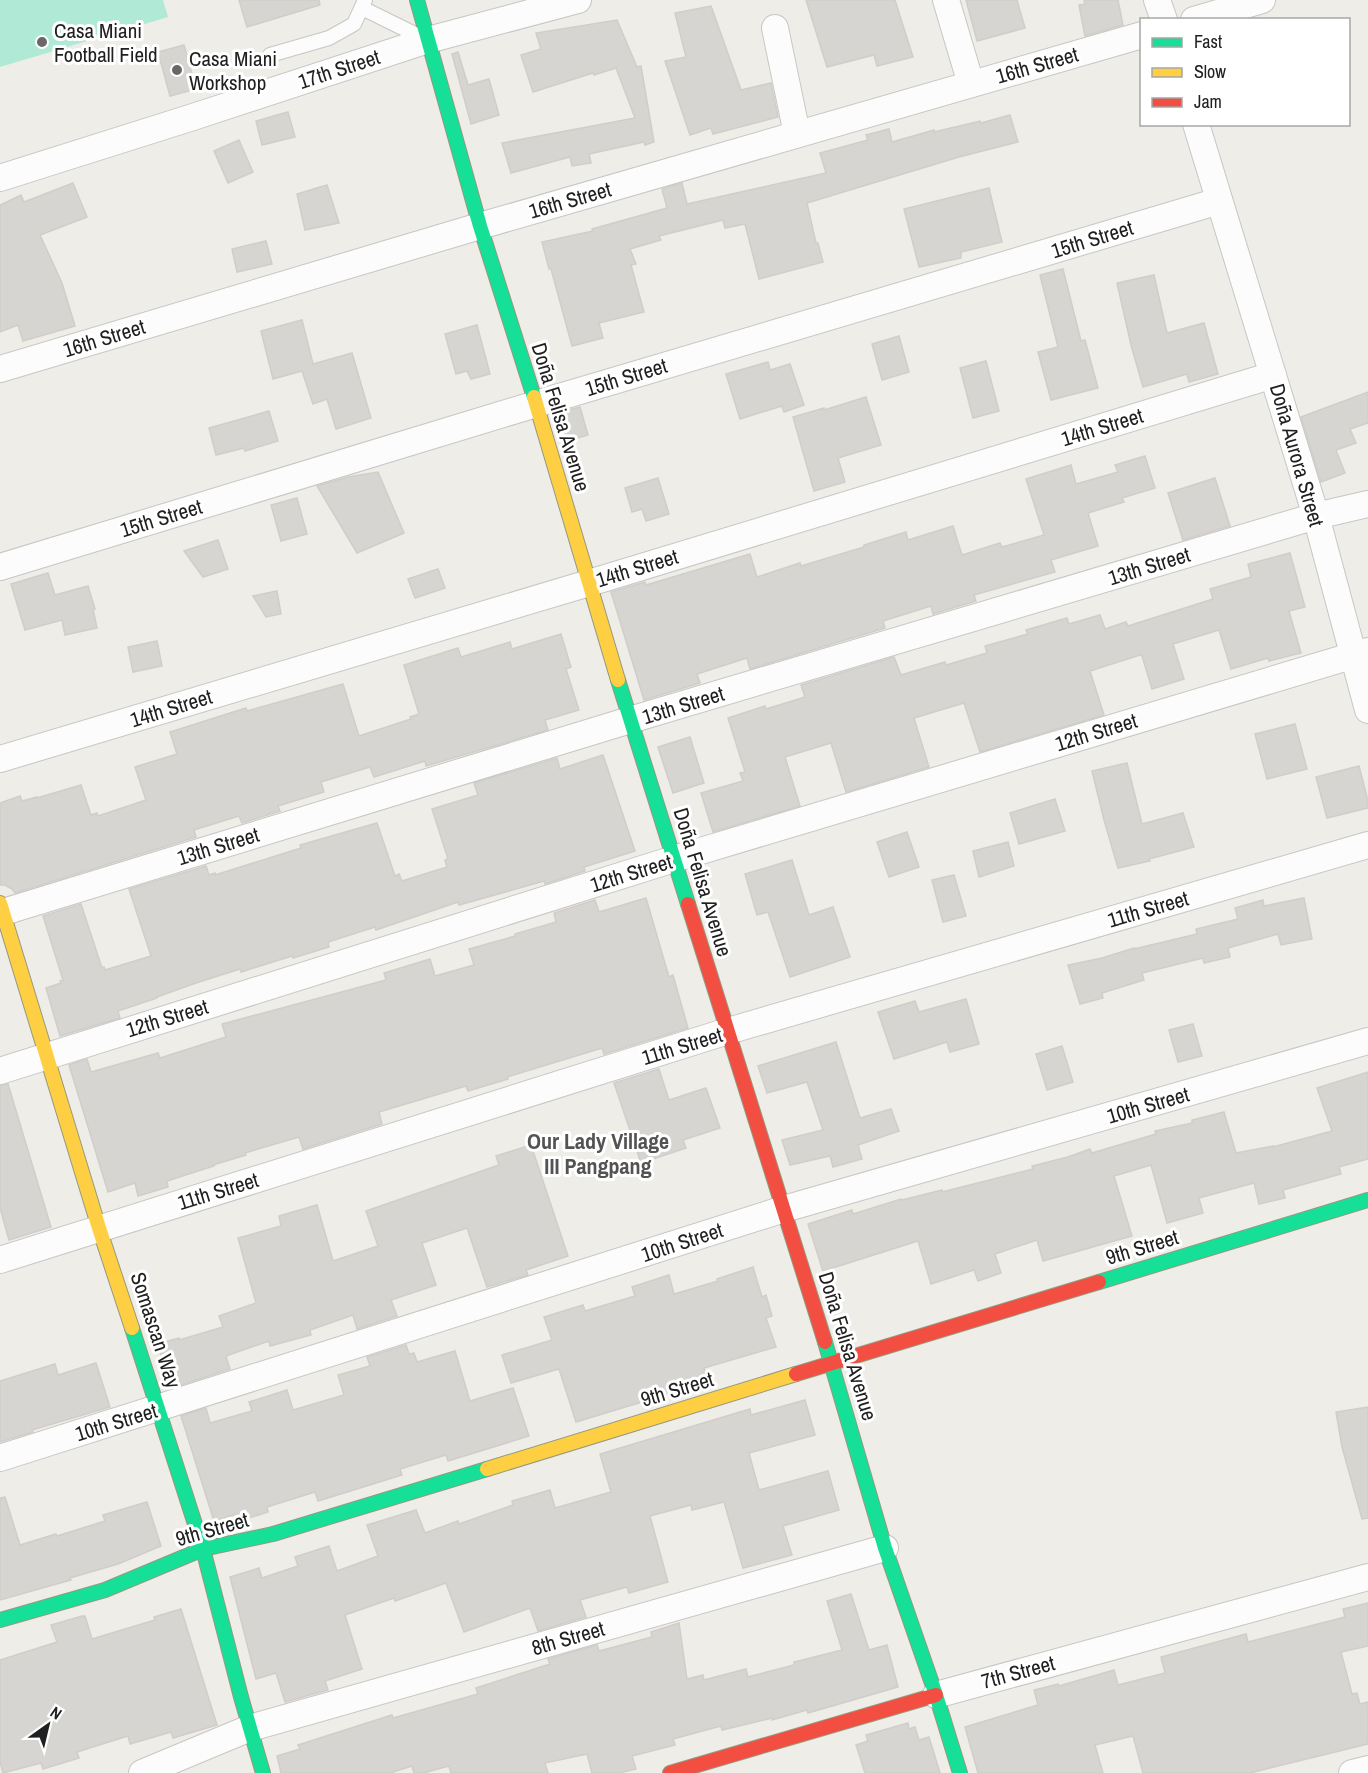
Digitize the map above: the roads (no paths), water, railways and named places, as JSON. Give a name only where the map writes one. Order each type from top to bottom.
[{"type":"street","name":"Doña Felisa Avenue","points":[[417,0],[480,226],[536,404],[630,720],[832,1363],[885,1548],[936,1695],[960,1773]]},
{"type":"street","name":"17th Street","points":[[0,178],[428,40],[578,0]]},
{"type":"street","points":[[945,0],[971,84]]},
{"type":"street","points":[[1157,0],[1163,18]]},
{"type":"street","points":[[1200,18],[1258,0]]},
{"type":"street","points":[[775,28],[797,134]]},
{"type":"street","name":"16th Street","points":[[0,369],[480,226],[1140,36]]},
{"type":"street","name":"Doña Aurora Street","points":[[1197,126],[1360,653],[1368,710]]},
{"type":"street","name":"15th Street","points":[[0,567],[536,404],[1219,201]]},
{"type":"street","name":"14th Street","points":[[0,759],[1273,375]]},
{"type":"street","name":"13th Street","points":[[1,909],[1316,516],[1368,504]]},
{"type":"street","name":"12th Street","points":[[0,1071],[674,859],[1360,653]]},
{"type":"street","name":"11th Street","points":[[0,1260],[728,1031],[1368,845]]},
{"type":"street","name":"Somascan Way","points":[[1,909],[99,1228],[203,1549],[263,1773]]},
{"type":"street","name":"10th Street","points":[[0,1458],[784,1209],[1368,1041]]},
{"type":"street","name":"9th Street","points":[[0,1620],[105,1590],[203,1549],[273,1534],[1368,1200]]},
{"type":"street","name":"8th Street","points":[[142,1773],[250,1728],[885,1548]]},
{"type":"street","name":"7th Street","points":[[670,1773],[936,1695],[1368,1576]]},
{"type":"street","points":[[1352,1773],[1368,1769]]},
{"type":"lane","points":[[270,55],[329,38],[354,24],[363,4],[428,40]]},
{"type":"place","name":"Casa Miani Football Field","points":[[42,42]]},
{"type":"place","name":"Casa Miani Workshop","points":[[177,70]]},
{"type":"district","name":"Our Lady Village III Pangpang","points":[[598,1154]]}]
